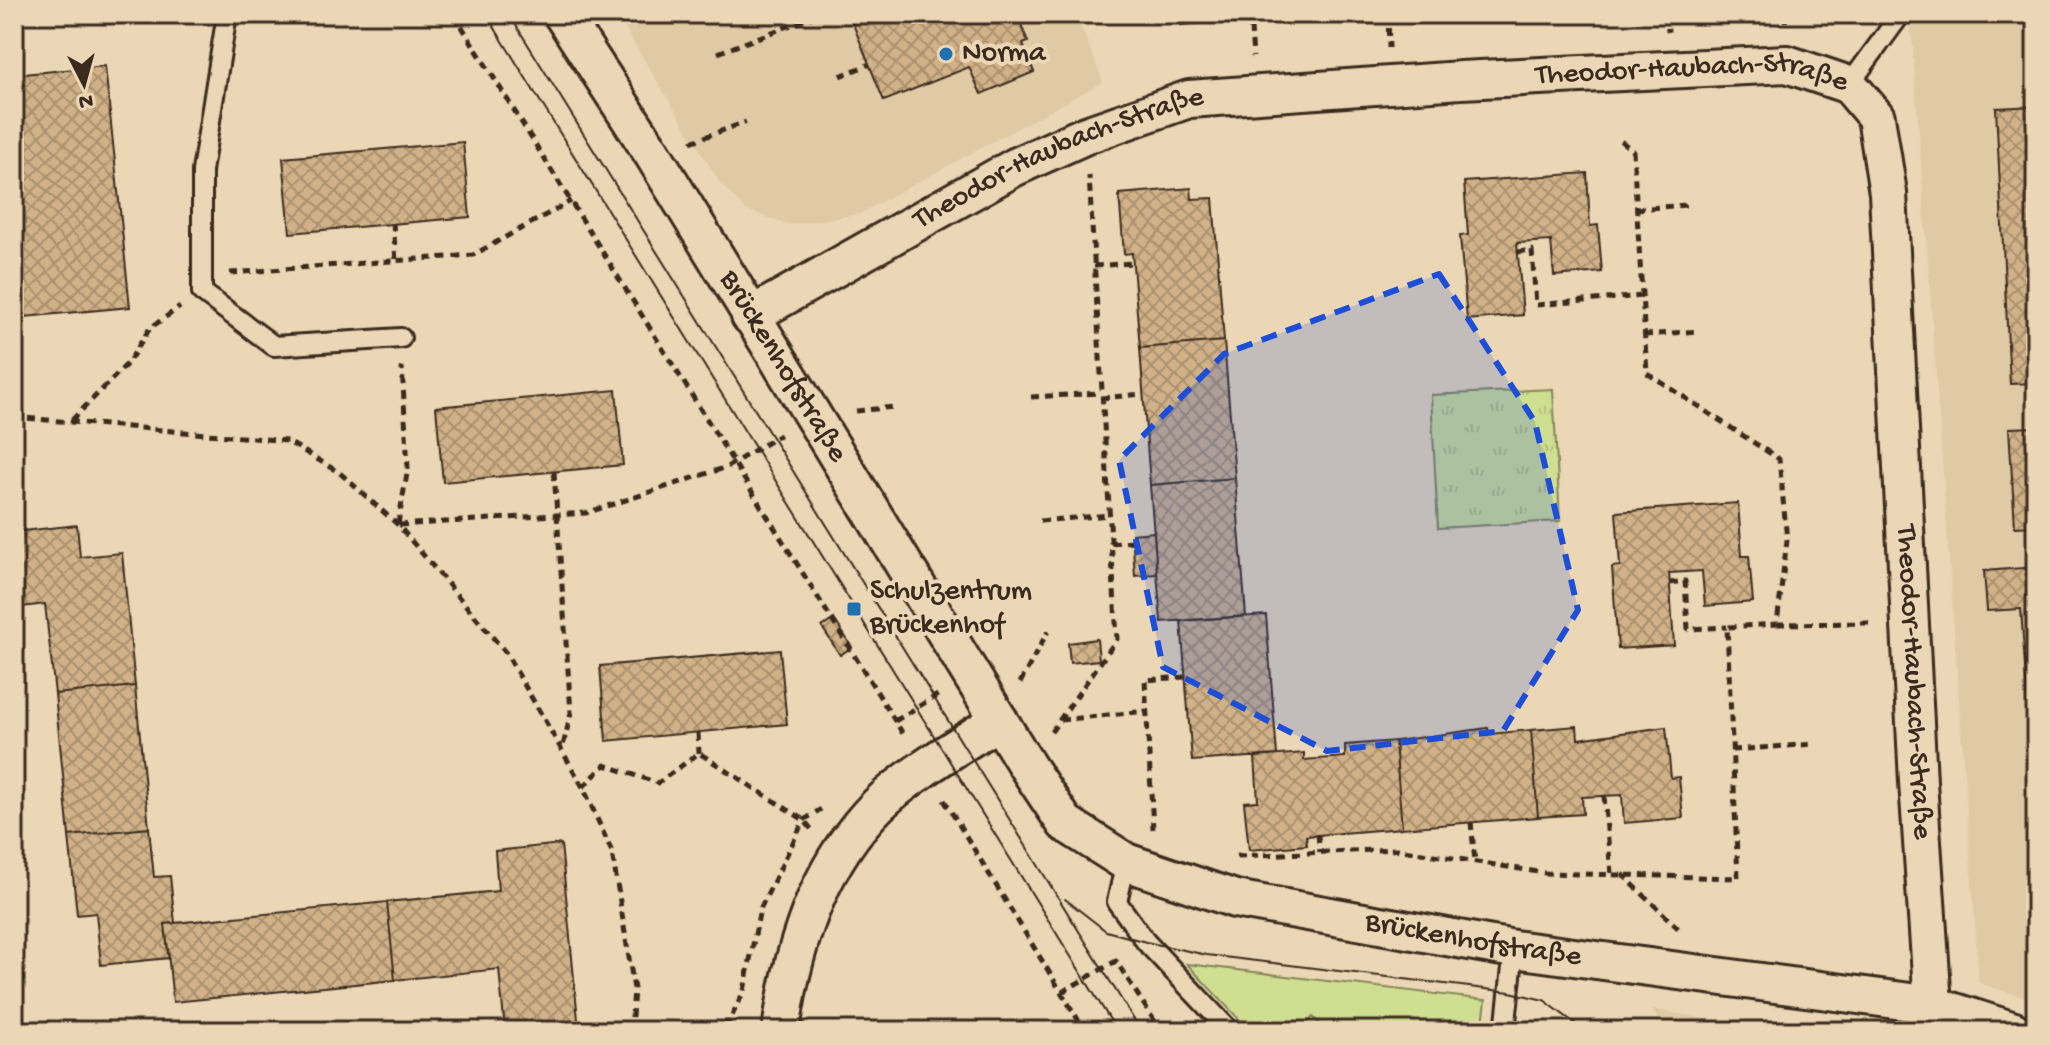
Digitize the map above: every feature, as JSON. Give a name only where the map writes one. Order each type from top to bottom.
[{"type":"street","name":"Brückenhofstraße","points":[[562,14],[654,156],[970,674],[1065,823],[1126,862],[1235,899],[1514,949],[1933,1005],[2014,1031]]},
{"type":"street","name":"Theodor-Haubach-Straße","points":[[750,316],[1015,167],[1086,135],[1189,99],[1787,64],[1849,85],[1876,117],[1885,158],[1933,1005]]},
{"type":"street","points":[[781,1031],[787,988],[801,931],[835,857],[879,803],[999,720]]},
{"type":"lane","points":[[227,14],[202,171],[201,283],[274,346],[401,338]]},
{"type":"lane","points":[[1849,85],[1901,14]]},
{"type":"lane","points":[[1126,862],[1117,902],[1146,942],[1230,1031]]},
{"type":"lane","points":[[1505,1031],[1514,949]]},
{"type":"path","points":[[454,14],[1085,1031]]},
{"type":"path","points":[[718,53],[817,15]]},
{"type":"path","points":[[840,76],[870,64]]},
{"type":"path","points":[[654,156],[746,122]]},
{"type":"path","points":[[1027,766],[1117,639],[1086,135]]},
{"type":"path","points":[[1621,141],[1633,151],[1647,373],[1779,459],[1787,540],[1777,624]]},
{"type":"path","points":[[71,421],[128,363],[150,328],[201,283],[473,255],[571,201]]},
{"type":"path","points":[[1636,209],[1686,205]]},
{"type":"path","points":[[393,223],[396,261]]},
{"type":"path","points":[[1518,252],[1532,250],[1536,305],[1642,296]]},
{"type":"path","points":[[1094,266],[1133,263]]},
{"type":"path","points":[[1644,335],[1699,331]]},
{"type":"path","points":[[398,525],[408,468],[401,338]]},
{"type":"path","points":[[1031,397],[1143,394]]},
{"type":"path","points":[[14,417],[287,441],[340,473],[398,525],[506,653],[583,787],[612,852],[634,989],[631,1031]]},
{"type":"path","points":[[398,525],[586,513],[735,463]]},
{"type":"path","points":[[554,472],[571,713],[562,750]]},
{"type":"path","points":[[1040,521],[1109,515]]},
{"type":"path","points":[[1111,543],[1133,541]]},
{"type":"path","points":[[1670,583],[1685,581],[1688,629],[1910,622]]},
{"type":"path","points":[[1186,882],[1198,858],[1397,849],[1544,873],[1738,878],[1727,627]]},
{"type":"path","points":[[999,720],[1048,631]]},
{"type":"path","points":[[895,721],[970,674]]},
{"type":"path","points":[[1164,836],[1152,829],[1145,680],[1185,677]]},
{"type":"path","points":[[1060,720],[1147,711]]},
{"type":"path","points":[[698,733],[699,753]]},
{"type":"path","points":[[1732,750],[1814,744]]},
{"type":"path","points":[[583,787],[605,765],[658,783],[699,753]]},
{"type":"path","points":[[699,753],[804,820],[835,857]]},
{"type":"path","points":[[1604,796],[1611,873]]},
{"type":"path","points":[[1471,822],[1475,862]]},
{"type":"path","points":[[1318,835],[1320,853]]},
{"type":"path","points":[[1621,874],[1727,976]]},
{"type":"path","points":[[1062,992],[1116,961],[1161,1031]]},
{"type":"highlighted area","points":[[1439,274],[1535,422],[1578,610],[1503,731],[1327,751],[1163,667],[1119,460],[1224,354]]},
{"type":"shaded area","points":[[616,14],[1076,14],[1103,82],[859,214],[790,225],[746,210],[720,183]]},
{"type":"shaded area","points":[[1906,14],[2036,14],[2036,1001],[1979,983],[1912,37]]},
{"type":"shaded area","points":[[1651,1009],[1774,1031],[1667,1031]]},
{"type":"green space","points":[[1553,389],[1560,521],[1438,528],[1431,395]]},
{"type":"green space","points":[[1187,964],[1486,1000],[1482,1031],[1327,1031],[1313,1017],[1299,1031],[1250,1031]]},
{"type":"building","name":"Norma","points":[[864,14],[1017,14],[1028,42],[1023,44],[1034,72],[981,94],[969,67],[884,101],[851,19]]},
{"type":"building","points":[[1180,14],[1236,14],[1237,20],[1181,25]]},
{"type":"building","points":[[105,66],[130,307],[14,318],[14,75]]},
{"type":"building","points":[[2036,106],[2036,383],[2010,384],[1996,108]]},
{"type":"building","points":[[463,142],[470,217],[290,233],[283,158]]},
{"type":"building","points":[[1587,173],[1590,226],[1598,225],[1602,272],[1554,276],[1551,241],[1517,243],[1523,315],[1467,320],[1460,236],[1468,235],[1464,182]]},
{"type":"building","points":[[1191,188],[1192,199],[1213,198],[1224,341],[1140,348],[1132,253],[1124,254],[1119,194]]},
{"type":"building","points":[[1224,341],[1235,478],[1150,485],[1140,348]]},
{"type":"building","points":[[616,390],[623,465],[443,482],[436,407]]},
{"type":"building","points":[[2036,427],[2036,526],[2015,527],[2009,428]]},
{"type":"building","points":[[1235,478],[1246,616],[1161,622],[1150,485]]},
{"type":"building","points":[[1738,503],[1742,556],[1749,556],[1753,602],[1705,606],[1702,571],[1669,573],[1674,645],[1618,649],[1612,567],[1620,566],[1616,512]]},
{"type":"building","points":[[77,525],[80,557],[122,553],[135,686],[55,694],[45,604],[14,608],[14,532]]},
{"type":"building","points":[[1154,532],[1157,574],[1135,576],[1132,534]]},
{"type":"building","points":[[2036,567],[2036,723],[2029,723],[2021,609],[1987,611],[1984,571]]},
{"type":"building","points":[[1266,615],[1277,755],[1192,761],[1181,621]]},
{"type":"building","points":[[834,619],[852,647],[840,655],[822,627]]},
{"type":"building","points":[[1097,639],[1099,660],[1070,663],[1068,643]]},
{"type":"building","points":[[780,650],[787,724],[606,741],[600,666]]},
{"type":"building","points":[[135,686],[149,828],[69,836],[55,694]]},
{"type":"building","points":[[1577,726],[1578,739],[1666,727],[1671,778],[1679,777],[1683,818],[1624,823],[1622,795],[1582,797],[1583,814],[1538,817],[1531,730]]},
{"type":"building","points":[[1488,728],[1489,734],[1531,730],[1538,817],[1402,828],[1395,741]]},
{"type":"building","points":[[1395,741],[1402,828],[1306,836],[1307,845],[1249,850],[1244,802],[1258,801],[1255,757],[1304,753],[1304,760],[1345,757],[1345,745]]},
{"type":"building","points":[[149,828],[154,877],[170,876],[175,923],[165,924],[169,958],[101,965],[96,913],[77,915],[69,836]]},
{"type":"building","points":[[561,844],[579,1030],[505,1031],[499,969],[395,980],[387,902],[498,891],[495,851]]},
{"type":"building","points":[[387,902],[395,980],[173,1002],[165,924]]},
{"type":"tram line","points":[[486,14],[1117,1031]]},
{"type":"tram line","points":[[509,14],[1141,1031]]},
{"type":"tram line","points":[[1065,899],[1106,931],[1146,942],[1207,955],[1510,992],[1544,1000],[1585,1031]]},
{"type":"place","name":"Norma","points":[[946,54]]},
{"type":"place","name":"Schulzentrum Brückenhof","points":[[854,609]]}]
